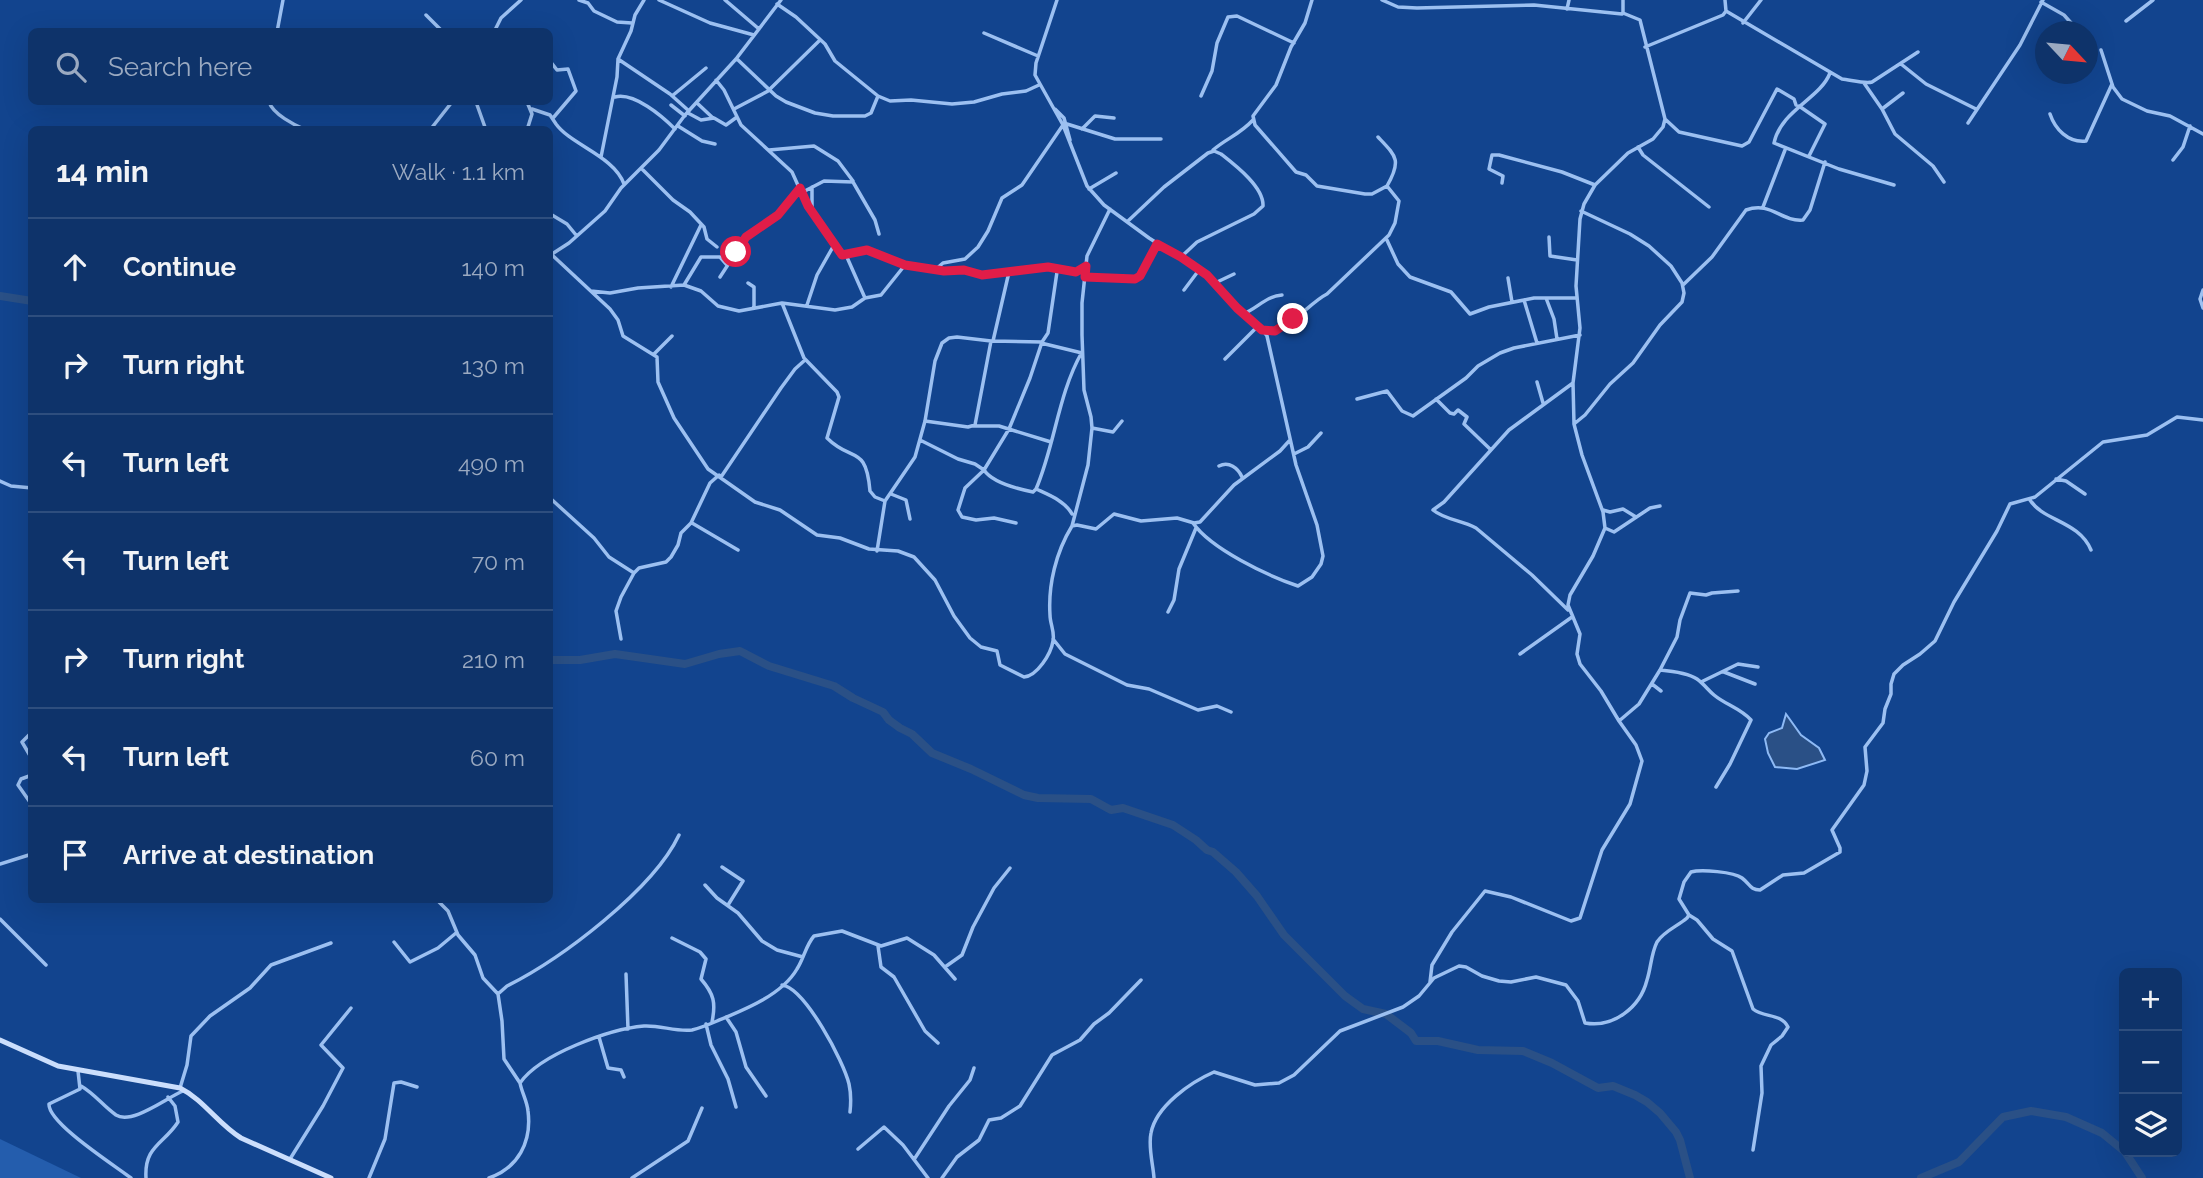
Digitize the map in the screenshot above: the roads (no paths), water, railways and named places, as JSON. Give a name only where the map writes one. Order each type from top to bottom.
[{"type":"street","points":[[278,28],[283,0]]},
{"type":"street","points":[[496,28],[501,18],[521,0]]},
{"type":"street","points":[[579,0],[617,22],[632,23]]},
{"type":"street","points":[[601,157],[614,98],[618,59],[644,0]]},
{"type":"street","points":[[659,0],[710,23],[754,35]]},
{"type":"street","points":[[725,0],[759,29]]},
{"type":"street","points":[[1057,0],[1038,57],[1035,75],[1039,85],[1065,124],[1089,189],[1157,244],[1199,270],[1215,283],[1243,314],[1259,325],[1269,342],[1290,440],[1317,525],[1323,556],[1318,569],[1306,582],[1298,586],[1261,571],[1205,537],[1192,522]]},
{"type":"street","points":[[1128,221],[1164,187],[1222,142],[1237,136],[1253,120],[1276,85],[1293,43],[1305,23],[1312,0]]},
{"type":"street","points":[[1382,0],[1398,6],[1432,9],[1517,6],[1567,9],[1624,15],[1641,21],[1645,47],[1665,119],[1679,132],[1742,146],[1749,142],[1777,89],[1825,124],[1809,156]]},
{"type":"street","points":[[1517,6],[1518,0]]},
{"type":"street","points":[[1567,9],[1569,0]]},
{"type":"street","points":[[1623,0],[1624,15]]},
{"type":"street","points":[[1725,0],[1726,11],[1743,23],[1838,78],[1864,83],[1895,134],[1933,166],[1944,182]]},
{"type":"street","points":[[1743,23],[1761,0]]},
{"type":"street","points":[[2126,21],[2153,0]]},
{"type":"street","points":[[1968,123],[2020,45],[2042,1],[2069,21]]},
{"type":"street","points":[[553,253],[605,211],[624,184],[736,59],[779,2],[830,50],[836,62],[878,96],[893,101],[952,104],[1026,91],[1039,85]]},
{"type":"street","points":[[1645,47],[1718,18],[1726,11]]},
{"type":"street","points":[[426,15],[439,28]]},
{"type":"street","points":[[1201,96],[1212,71],[1217,43],[1228,17],[1237,16],[1293,43]]},
{"type":"street","points":[[984,33],[1038,57]]},
{"type":"street","points":[[734,109],[770,89],[820,40]]},
{"type":"street","points":[[2101,50],[2117,94],[2129,103],[2147,111],[2170,116],[2203,134]]},
{"type":"street","points":[[1864,83],[1872,82],[1919,52]]},
{"type":"street","points":[[618,59],[672,96],[687,113]]},
{"type":"street","points":[[736,59],[786,102],[815,113],[833,116],[869,114],[878,96]]},
{"type":"street","points":[[1900,64],[1926,84],[1976,109]]},
{"type":"street","points":[[553,65],[557,70],[570,71],[576,91],[553,118]]},
{"type":"street","points":[[672,96],[706,68]]},
{"type":"street","points":[[1830,73],[1805,103],[1798,106],[1774,139],[1775,144],[1839,169],[1894,186]]},
{"type":"street","points":[[716,80],[747,132],[792,172],[812,212],[839,254]]},
{"type":"street","points":[[2050,114],[2059,131],[2081,143],[2086,141],[2112,84]]},
{"type":"street","points":[[1882,109],[1903,93]]},
{"type":"street","points":[[614,98],[629,97],[702,141],[715,144]]},
{"type":"street","points":[[697,103],[726,125],[737,117]]},
{"type":"street","points":[[270,105],[272,109],[298,126]]},
{"type":"street","points":[[433,126],[450,105]]},
{"type":"street","points":[[477,105],[485,126]]},
{"type":"street","points":[[528,126],[531,109],[529,105]]},
{"type":"street","points":[[671,105],[702,121],[714,118]]},
{"type":"street","points":[[531,109],[541,110],[553,118],[557,126],[601,157],[618,173],[624,184]]},
{"type":"street","points":[[1082,129],[1094,116],[1114,118]]},
{"type":"street","points":[[1568,610],[1570,595],[1593,556],[1605,528],[1603,510],[1582,455],[1574,424],[1573,383],[1580,335],[1576,298],[1581,211],[1595,185],[1612,167],[1653,139],[1665,119]]},
{"type":"street","points":[[1253,120],[1259,131],[1296,172],[1306,174],[1317,186],[1365,194],[1387,186],[1396,160],[1392,151],[1378,137]]},
{"type":"street","points":[[1065,124],[1115,139],[1161,139]]},
{"type":"street","points":[[935,270],[943,263],[965,259],[978,247],[1002,198],[1022,186],[1065,124]]},
{"type":"street","points":[[2173,160],[2183,148],[2190,126]]},
{"type":"street","points":[[769,150],[814,146],[838,161],[875,220],[879,234]]},
{"type":"street","points":[[1638,147],[1643,155],[1709,207]]},
{"type":"street","points":[[1763,207],[1785,149]]},
{"type":"street","points":[[1181,257],[1197,242],[1259,212],[1263,206],[1262,198],[1249,180],[1225,157],[1213,151]]},
{"type":"street","points":[[1502,183],[1503,176],[1489,169],[1492,155],[1555,169],[1595,185]]},
{"type":"street","points":[[1683,285],[1712,257],[1745,210],[1763,207],[1796,221],[1803,220],[1810,210],[1825,163]]},
{"type":"street","points":[[641,168],[673,200],[690,212],[705,230],[707,239],[717,247]]},
{"type":"street","points":[[1089,189],[1116,173]]},
{"type":"street","points":[[720,277],[746,237],[778,215],[800,191],[824,181],[853,182]]},
{"type":"street","points":[[1262,330],[1275,331],[1293,319],[1314,300],[1331,290],[1386,238],[1394,225],[1399,204],[1387,186]]},
{"type":"street","points":[[812,187],[812,212]]},
{"type":"street","points":[[1111,209],[1092,243],[1086,266],[1082,316],[1084,390],[1092,428],[1088,465],[1072,526],[1052,578],[1050,615],[1054,639],[1065,654],[1127,685],[1149,689],[1198,710],[1217,706],[1231,712]]},
{"type":"street","points":[[1574,424],[1633,363],[1660,325],[1684,298],[1683,285],[1667,261],[1650,246],[1581,211]]},
{"type":"street","points":[[553,216],[567,224],[576,235]]},
{"type":"street","points":[[671,287],[701,225]]},
{"type":"street","points":[[1549,237],[1549,256],[1578,260]]},
{"type":"street","points":[[1386,238],[1398,264],[1410,277],[1451,292],[1471,314],[1524,300],[1576,298]]},
{"type":"street","points":[[1085,277],[1139,278],[1157,244]]},
{"type":"street","points":[[807,306],[817,275],[831,255],[834,245]]},
{"type":"street","points":[[831,255],[867,250],[905,265],[935,270],[964,270],[986,275],[1048,267],[1076,272],[1086,266]]},
{"type":"street","points":[[846,255],[865,298]]},
{"type":"street","points":[[684,285],[701,257],[720,257],[727,266]]},
{"type":"street","points":[[553,258],[615,315],[622,336],[654,354],[658,360],[658,382],[677,424],[705,466],[755,502],[780,510],[817,535],[840,538],[877,551],[905,553],[919,562],[935,580],[964,631],[981,646],[996,651],[1000,665],[1020,676],[1028,677],[1036,672],[1054,639]]},
{"type":"street","points":[[589,290],[610,293],[684,285],[701,291],[724,308],[738,311],[782,303],[835,310],[852,307],[865,298],[881,295],[905,265]]},
{"type":"street","points":[[1016,523],[995,518],[972,520],[959,514],[958,510],[965,488],[984,470],[1009,429],[1042,342],[1048,333],[1056,275],[1061,269]]},
{"type":"street","points":[[1184,290],[1199,270]]},
{"type":"street","points":[[973,426],[976,423],[1009,272]]},
{"type":"street","points":[[1215,283],[1234,274]]},
{"type":"street","points":[[1508,278],[1512,302]]},
{"type":"street","points":[[748,283],[754,287],[754,308]]},
{"type":"street","points":[[2203,290],[2200,299],[2203,308]]},
{"type":"street","points":[[1243,314],[1269,297],[1282,295]]},
{"type":"street","points":[[1546,298],[1555,319],[1557,339]]},
{"type":"street","points":[[1524,300],[1536,343]]},
{"type":"street","points":[[782,303],[805,360],[839,397],[827,438],[862,459],[870,491],[875,497],[885,501]]},
{"type":"street","points":[[1225,359],[1259,325]]},
{"type":"street","points":[[1357,399],[1387,391],[1402,411],[1412,416],[1488,360],[1511,349],[1580,335]]},
{"type":"street","points":[[654,354],[672,336]]},
{"type":"street","points":[[877,551],[885,501],[915,457],[925,421],[935,361],[942,344],[949,338],[957,337],[1042,342],[1083,351]]},
{"type":"street","points":[[920,440],[958,459],[975,464],[989,477],[1032,492],[1036,489],[1046,465],[1065,395],[1083,351]]},
{"type":"street","points":[[621,639],[616,611],[634,573],[639,568],[666,562],[678,545],[681,533],[691,523],[710,483],[720,476],[781,388],[805,360]]},
{"type":"street","points":[[1536,382],[1543,403]]},
{"type":"street","points":[[1430,982],[1432,965],[1452,932],[1483,892],[1490,891],[1511,897],[1571,921],[1580,918],[1602,850],[1630,804],[1642,761],[1636,745],[1580,664],[1577,654],[1580,634],[1568,610],[1522,566],[1476,528],[1433,510],[1444,502],[1509,430],[1573,383]]},
{"type":"street","points":[[1436,398],[1450,413],[1454,414],[1458,410],[1462,412],[1467,417],[1464,424],[1490,449]]},
{"type":"street","points":[[1753,1150],[1762,1093],[1761,1066],[1771,1045],[1788,1027],[1780,1018],[1758,1014],[1753,1009],[1732,951],[1713,939],[1697,920],[1689,915],[1679,899],[1682,887],[1691,872],[1699,870],[1735,876],[1742,878],[1752,889],[1760,890],[1783,876],[1807,872],[1840,852],[1832,830],[1864,785],[1867,771],[1865,747],[1883,723],[1892,691],[1892,677],[1903,665],[1935,641],[1954,602],[1997,531],[2008,506],[2013,502],[2030,500],[2102,442],[2147,435],[2178,417],[2203,420]]},
{"type":"street","points":[[925,421],[950,426],[999,426],[1051,442]]},
{"type":"street","points":[[1092,428],[1113,432],[1122,421]]},
{"type":"street","points":[[1294,454],[1308,447],[1321,433]]},
{"type":"street","points":[[1072,526],[1096,529],[1114,514],[1141,521],[1177,518],[1200,522],[1242,478],[1280,451],[1290,440]]},
{"type":"street","points":[[1219,466],[1232,466],[1239,471],[1242,478]]},
{"type":"street","points":[[2056,479],[2066,481],[2085,494]]},
{"type":"street","points":[[0,481],[11,486],[28,488]]},
{"type":"street","points":[[1036,489],[1067,505],[1073,516]]},
{"type":"street","points":[[891,494],[906,500],[910,519]]},
{"type":"street","points":[[2030,500],[2037,508],[2062,520],[2088,543],[2091,550]]},
{"type":"street","points":[[553,501],[594,538],[609,557],[634,573]]},
{"type":"street","points":[[1605,528],[1614,532],[1650,508],[1660,506]]},
{"type":"street","points":[[1603,510],[1610,512],[1623,509],[1636,517]]},
{"type":"street","points":[[691,523],[738,550]]},
{"type":"street","points":[[1168,612],[1174,600],[1179,569],[1196,528]]},
{"type":"street","points":[[1619,721],[1639,704],[1660,670],[1677,637],[1679,620],[1690,593],[1706,595],[1738,591]]},
{"type":"street","points":[[1520,654],[1572,617]]},
{"type":"street","points":[[1701,682],[1738,664],[1758,667]]},
{"type":"street","points":[[1660,670],[1685,674],[1701,682],[1713,695],[1738,708],[1751,720],[1716,787]]},
{"type":"street","points":[[1723,671],[1755,684]]},
{"type":"street","points":[[1651,684],[1661,691]]},
{"type":"street","points":[[28,736],[22,742],[28,752]]},
{"type":"street","points":[[28,777],[18,785],[28,799]]},
{"type":"street","points":[[498,995],[507,986],[574,945],[609,916],[648,878],[679,835]]},
{"type":"street","points":[[0,864],[28,855]]},
{"type":"street","points":[[722,867],[743,881],[728,905]]},
{"type":"street","points":[[945,967],[962,955],[973,927],[994,888],[1010,868]]},
{"type":"street","points":[[705,884],[717,898],[738,913],[767,944],[803,957]]},
{"type":"street","points":[[440,903],[448,911],[457,933],[475,955],[483,978],[498,995],[504,1059],[520,1083],[528,1117],[526,1142],[516,1163],[489,1178]]},
{"type":"street","points":[[1154,1178],[1150,1139],[1153,1126],[1166,1106],[1205,1075],[1214,1072],[1255,1085],[1279,1083],[1294,1075],[1340,1031],[1403,1007],[1419,996],[1430,982],[1459,966],[1499,981],[1536,978],[1556,981],[1570,988],[1578,1001],[1583,1021],[1603,1025],[1619,1018],[1640,996],[1648,978],[1656,944],[1689,915]]},
{"type":"street","points":[[0,919],[46,965]]},
{"type":"street","points":[[520,1083],[548,1059],[599,1037],[652,1026],[688,1030],[726,1017],[768,996],[792,976],[814,936],[848,932],[878,946],[907,938],[934,954],[956,979]]},
{"type":"street","points":[[394,942],[405,960],[410,962],[438,948],[457,933]]},
{"type":"street","points":[[672,938],[699,952],[706,959],[701,979],[711,990],[715,1000],[712,1023]]},
{"type":"street","points":[[81,1086],[98,1097],[114,1113],[124,1118],[137,1115],[182,1089],[191,1036],[210,1016],[250,988],[266,969],[276,962],[294,959],[331,943]]},
{"type":"street","points":[[878,946],[881,967],[894,977],[925,1031],[938,1043]]},
{"type":"street","points":[[626,974],[628,1029]]},
{"type":"street","points":[[942,1178],[957,1157],[979,1140],[989,1120],[1001,1118],[1020,1106],[1052,1055],[1080,1040],[1141,979]]},
{"type":"street","points":[[782,985],[793,989],[808,1004],[832,1044],[849,1083],[850,1112]]},
{"type":"street","points":[[290,1160],[323,1106],[342,1068],[321,1045],[351,1008]]},
{"type":"street","points":[[726,1017],[736,1032],[746,1067],[766,1096]]},
{"type":"street","points":[[706,1024],[711,1045],[728,1079],[736,1107]]},
{"type":"street","points":[[599,1037],[608,1068],[621,1070],[624,1077]]},
{"type":"street","points":[[0,1040],[58,1066],[182,1089],[229,1131],[331,1178]]},
{"type":"street","points":[[915,1158],[949,1105],[970,1080],[974,1068]]},
{"type":"street","points":[[78,1069],[81,1086],[77,1092],[49,1104],[50,1112],[61,1125],[131,1178]]},
{"type":"street","points":[[369,1178],[385,1139],[394,1083],[401,1082],[417,1087]]},
{"type":"street","points":[[146,1178],[149,1155],[178,1122],[175,1106],[168,1097]]},
{"type":"street","points":[[632,1178],[688,1142],[702,1108]]},
{"type":"street","points":[[858,1149],[884,1127],[915,1158],[929,1178]]},
{"type":"waterway","points":[[0,296],[28,300]]},
{"type":"waterway","points":[[553,660],[580,660],[615,654],[685,664],[740,651],[769,666],[834,686],[883,712],[889,720],[912,734],[932,753],[1024,795],[1038,798],[1091,799],[1111,810],[1123,808],[1173,825],[1213,852],[1236,872],[1257,896],[1284,935],[1345,996],[1363,1009],[1386,1014],[1411,1033],[1416,1041],[1438,1041],[1478,1050],[1523,1051],[1598,1088],[1613,1086],[1635,1095],[1660,1113],[1676,1132],[1690,1178]]},
{"type":"waterway","points":[[1921,1178],[1959,1162],[2003,1117],[2031,1111],[2066,1117],[2102,1133],[2119,1147]]},
{"type":"waterway","points":[[2128,1157],[2142,1178]]}]
